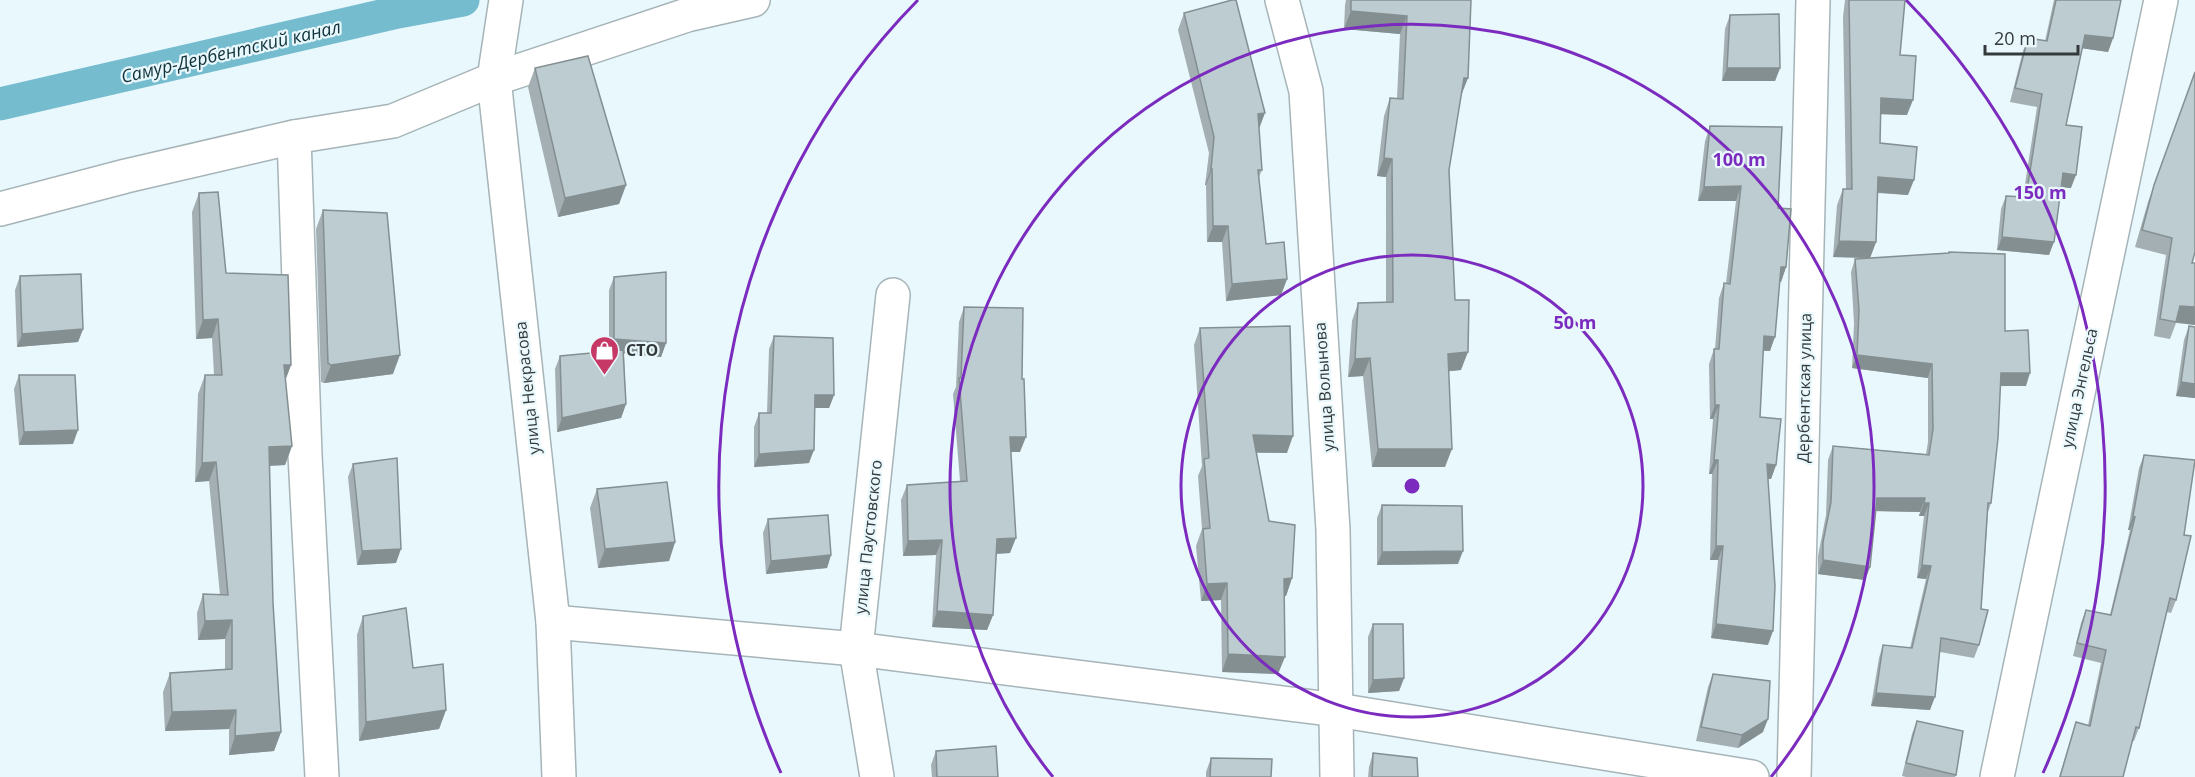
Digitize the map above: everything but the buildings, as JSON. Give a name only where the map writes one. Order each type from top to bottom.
[{"type":"street","name":"улица Некрасова","points":[[506,0],[494,79],[553,622],[559,777]]},
{"type":"street","points":[[0,209],[126,176],[294,137],[393,121],[494,79],[687,15],[753,0]]},
{"type":"street","name":"улица Волынова","points":[[1282,0],[1306,91],[1333,530],[1337,777]]},
{"type":"street","name":"Дербентская улица","points":[[1794,777],[1813,0]]},
{"type":"street","name":"улица Энгельса","points":[[1997,777],[2161,0]]},
{"type":"street","points":[[294,137],[305,455],[322,777]]},
{"type":"street","name":"улица Паустовского","points":[[877,777],[856,648],[893,295]]},
{"type":"street","points":[[553,622],[856,648],[1336,710],[1752,777]]},
{"type":"waterway","name":"Самур-Дербентский канал","points":[[0,104],[398,12],[463,0]]},
{"type":"place","name":"СТО","points":[[605,376]]}]
